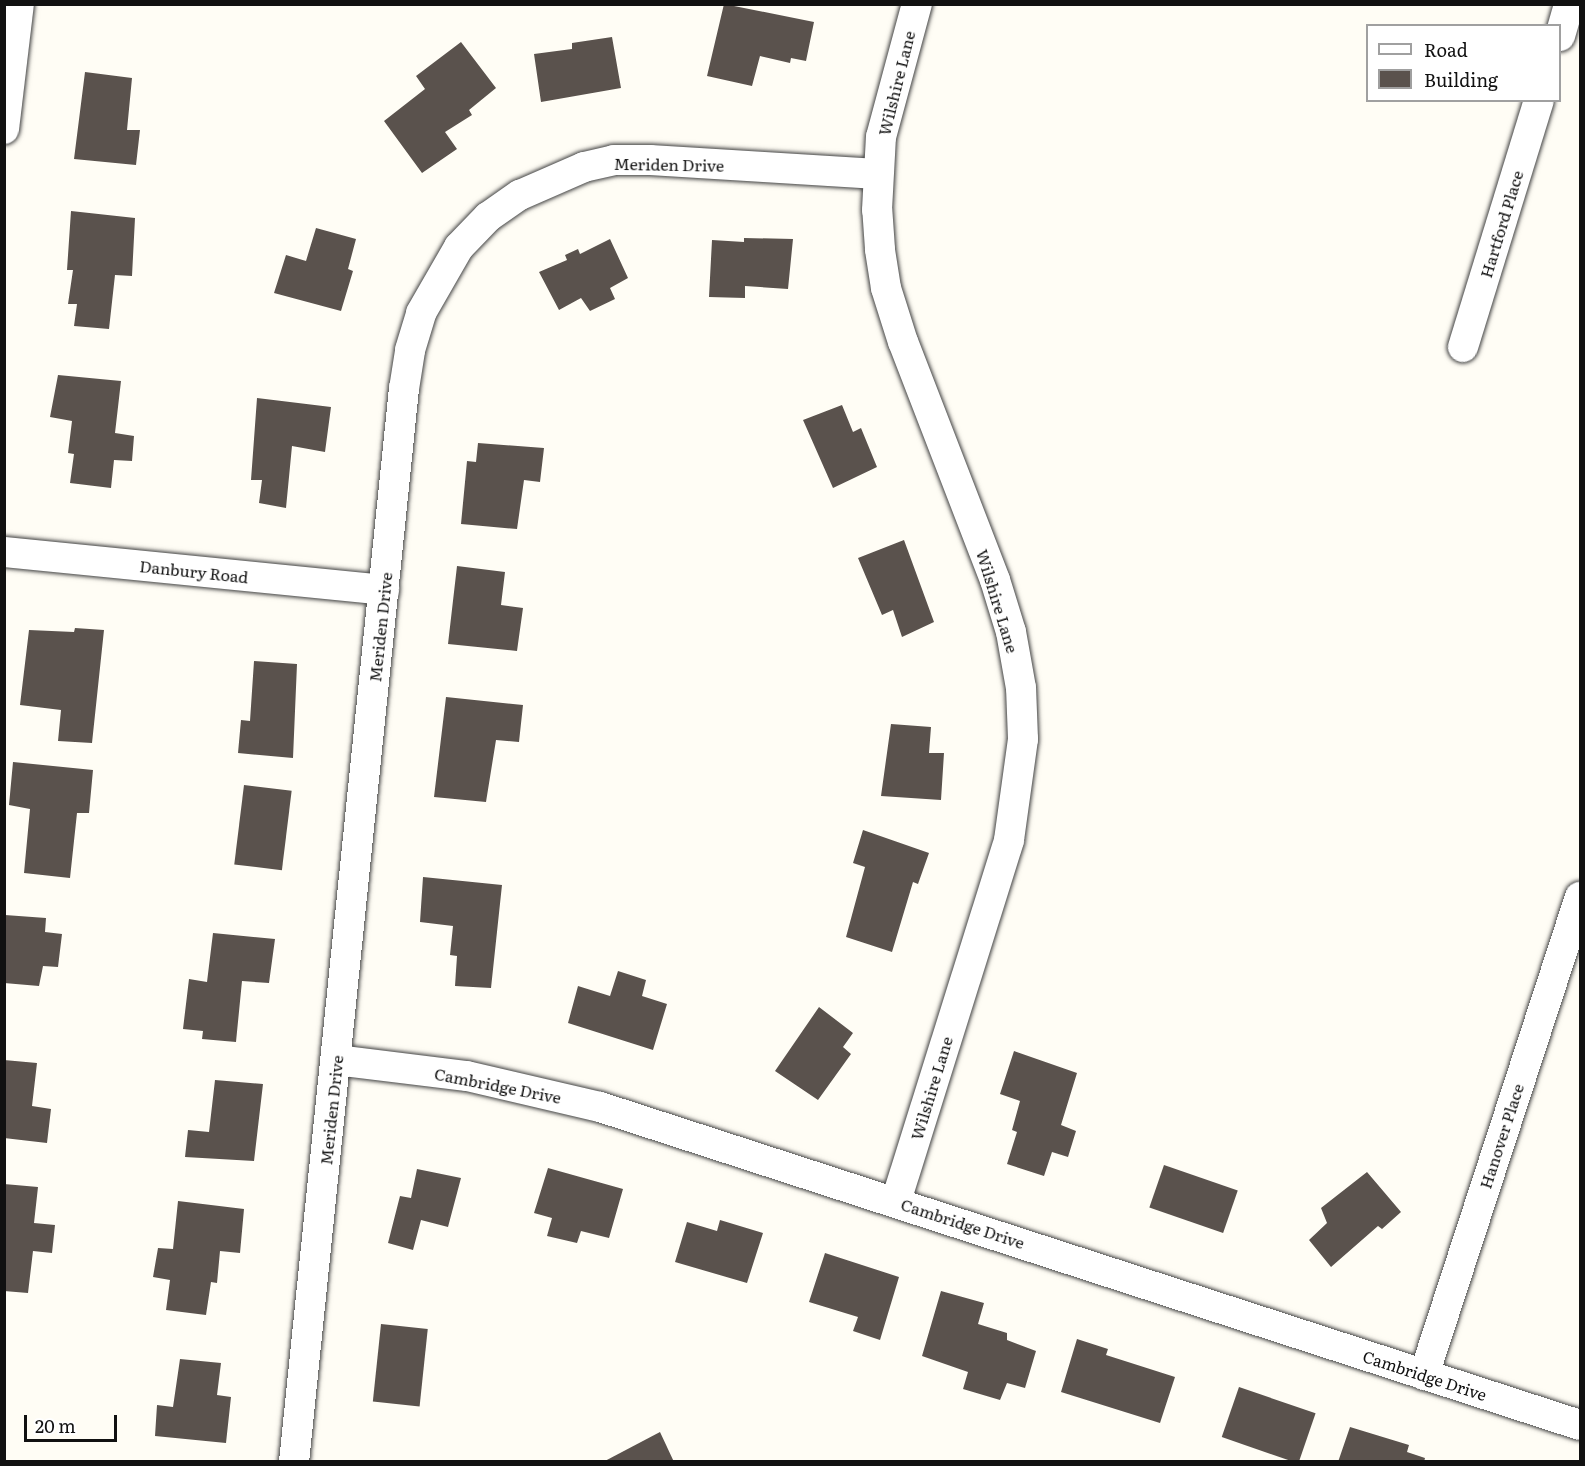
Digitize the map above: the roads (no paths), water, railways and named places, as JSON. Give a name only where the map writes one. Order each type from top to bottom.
[{"type":"street","points":[[4,129],[19,4]]},
{"type":"street","name":"Wilshire Lane","points":[[896,1201],[1009,840],[1023,739],[1021,688],[1011,632],[995,580],[903,342],[886,288],[877,210],[878,174],[889,100],[917,4]]},
{"type":"street","points":[[1561,32],[1569,4]]},
{"type":"street","name":"Hartford Place","points":[[1463,347],[1538,102]]},
{"type":"street","name":"Meriden Drive","points":[[294,1461],[410,350],[421,313],[439,277],[459,247],[488,217],[555,177],[614,160],[878,174]]},
{"type":"street","name":"Danbury Road","points":[[4,552],[384,590]]},
{"type":"street","name":"Hanover Place","points":[[1424,1375],[1581,897]]},
{"type":"street","name":"Cambridge Drive","points":[[336,1060],[467,1076],[544,1092],[896,1201],[1581,1425]]}]
